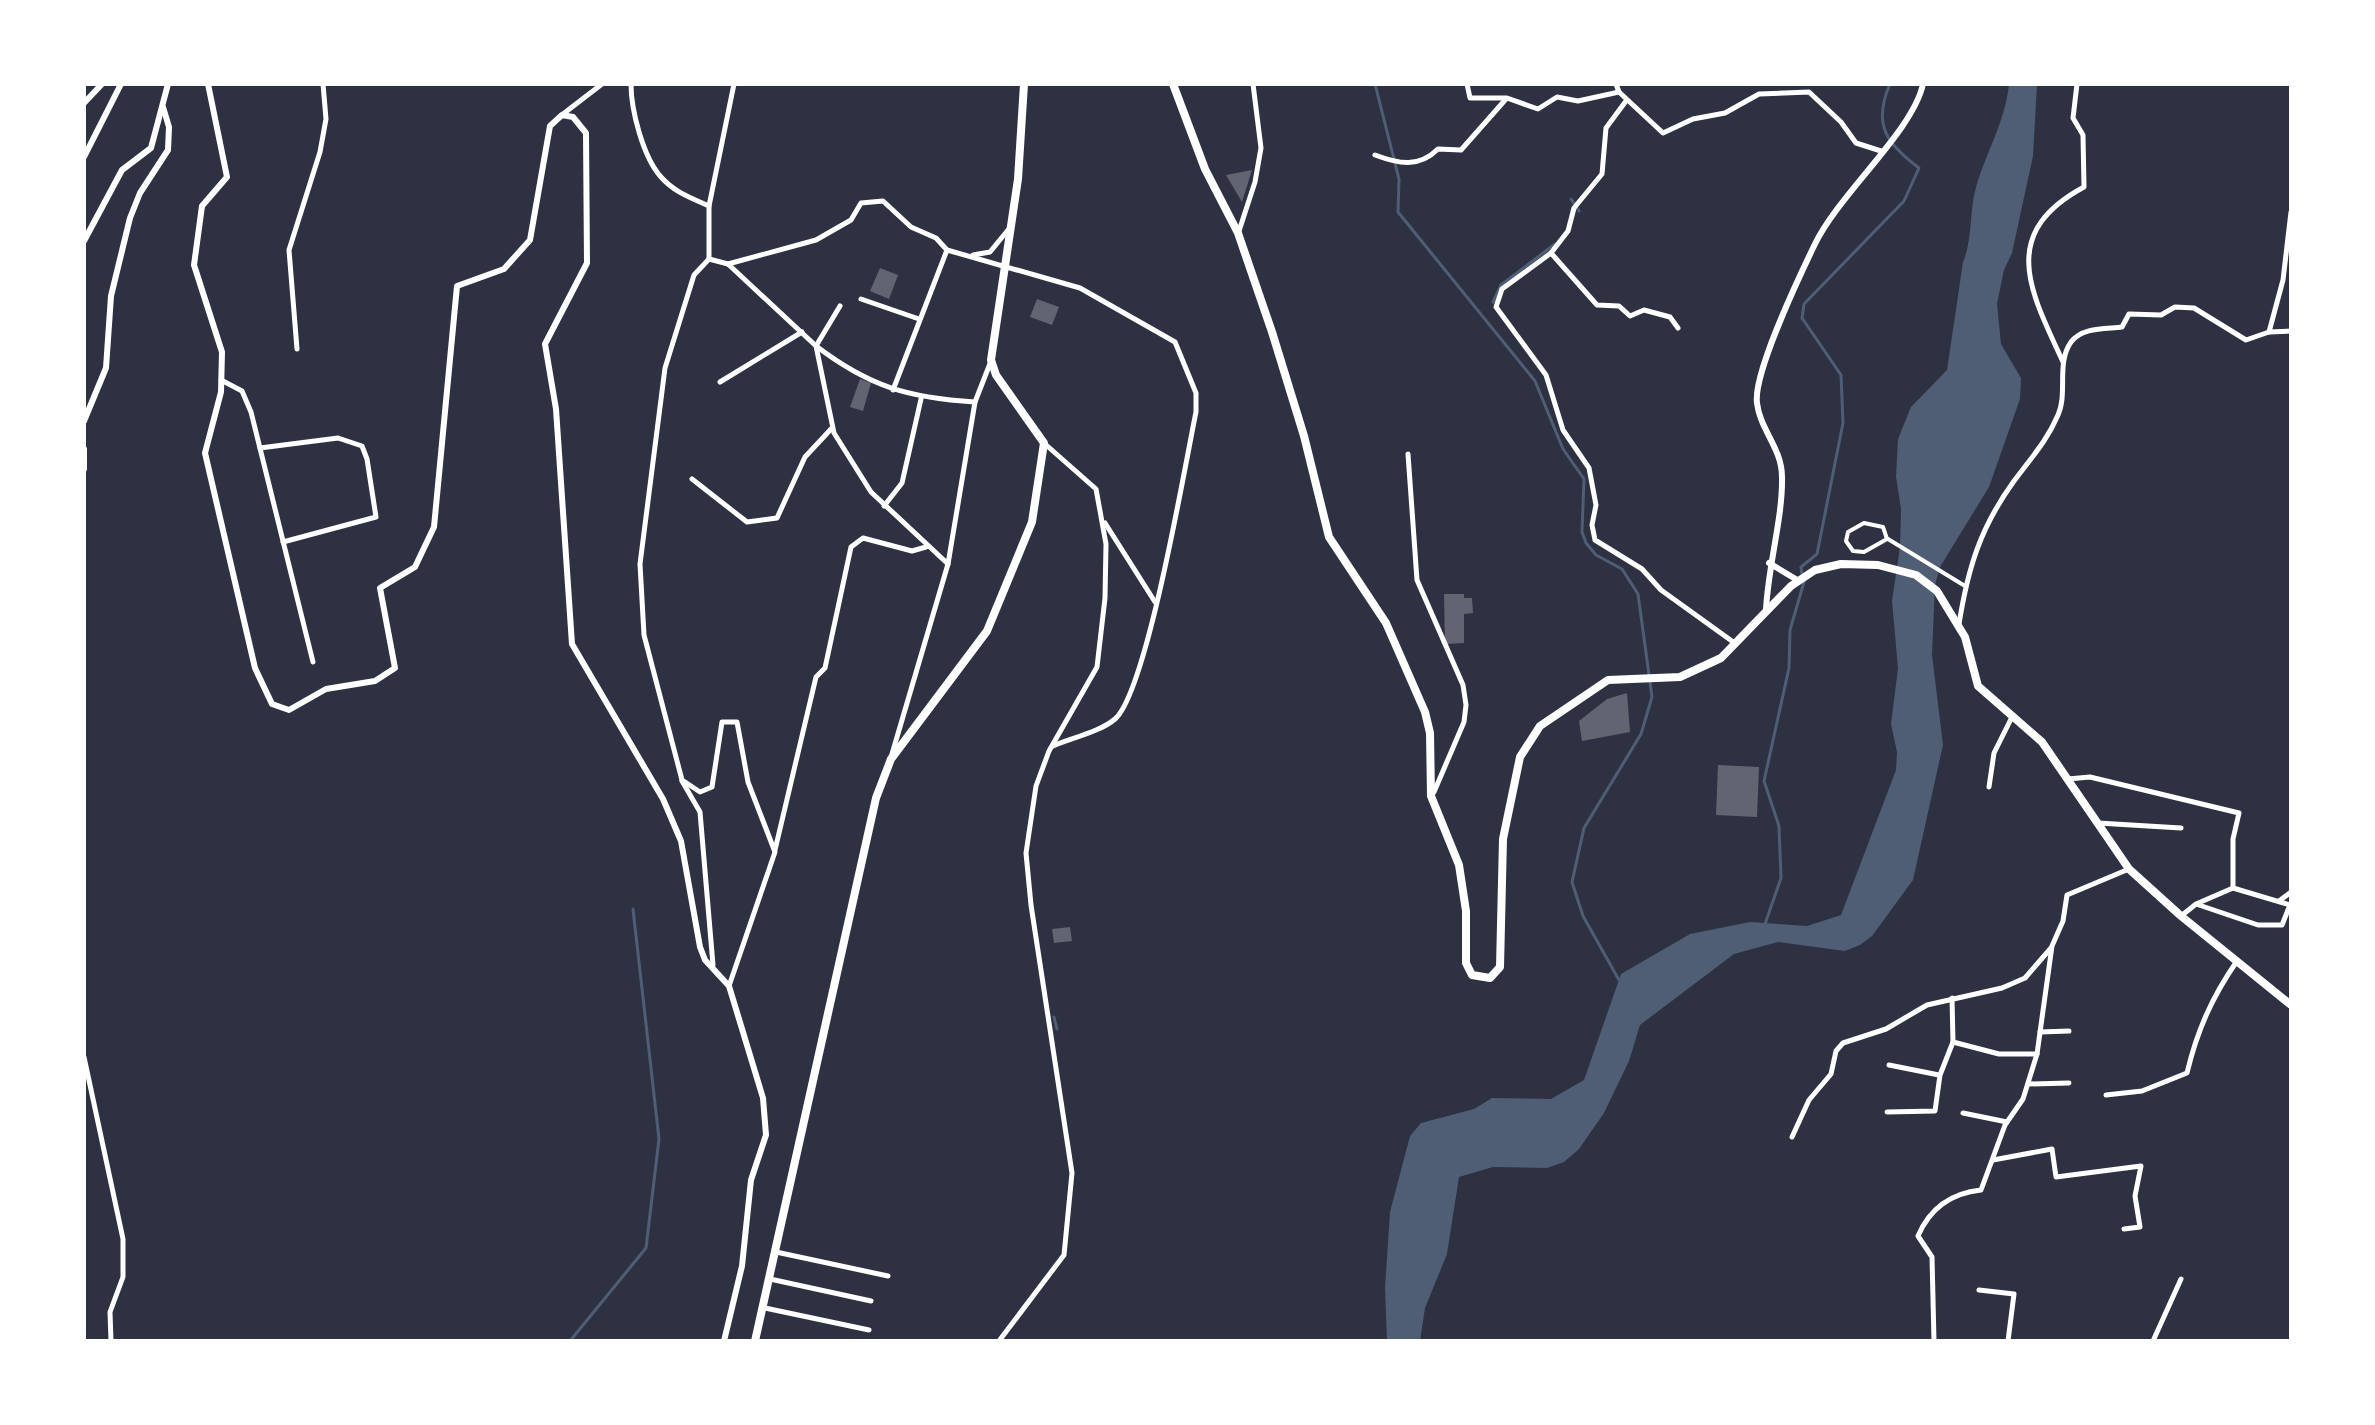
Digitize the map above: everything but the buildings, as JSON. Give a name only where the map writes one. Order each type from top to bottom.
[{"type":"main road","points":[[755,1341],[765,1308],[876,798],[891,759],[987,631],[1032,522],[1044,443],[996,375],[991,360],[1018,179],[1024,84]]},
{"type":"main road","points":[[1173,84],[1205,169],[1238,233],[1304,436],[1329,537],[1386,623],[1425,712],[1430,733],[1431,796],[1459,865],[1466,911],[1467,968],[1475,977],[1490,978],[1498,973],[1501,960],[1503,839],[1524,749],[1540,726],[1600,684],[1630,677],[1661,678],[1697,671],[1736,645],[1766,610],[1798,581],[1841,564],[1878,565],[1916,575],[1946,603],[1959,625],[1973,678],[1986,695],[2042,742],[2094,823],[2129,869],[2181,916],[2291,1005]]},
{"type":"street","points":[[84,103],[102,84]]},
{"type":"street","points":[[84,157],[121,84]]},
{"type":"street","points":[[84,241],[122,170],[151,148],[168,84]]},
{"type":"street","points":[[208,84],[227,177],[202,206],[194,265],[222,352],[221,380],[205,453],[255,668],[272,704],[289,710],[326,689],[375,681],[395,668],[380,588],[415,567],[434,527],[457,286],[504,269],[530,240],[550,126],[602,84]]},
{"type":"street","points":[[297,349],[289,250],[320,152],[326,119],[323,84]]},
{"type":"street","points":[[631,84],[631,110],[659,176],[679,193],[709,206]]},
{"type":"street","points":[[713,965],[700,812],[682,780],[644,635],[640,564],[665,368],[694,275],[709,259],[709,206],[734,84]]},
{"type":"street","points":[[1238,233],[1255,182],[1261,148],[1253,84]]},
{"type":"street","points":[[1467,84],[1470,98],[1507,98],[1538,109],[1557,97],[1578,101],[1592,95],[1619,92]]},
{"type":"street","points":[[1616,84],[1626,101],[1663,133],[1693,119],[1725,113],[1759,94],[1809,92],[1834,114],[1856,143],[1881,151]]},
{"type":"street","points":[[1766,610],[1769,563],[1782,479],[1776,444],[1757,407],[1760,376],[1816,242],[1916,107],[1923,84]]},
{"type":"street","points":[[2063,363],[2030,290],[2029,245],[2058,201],[2084,187],[2083,135],[2073,118],[2077,84]]},
{"type":"street","points":[[1375,155],[1399,164],[1426,161],[1438,149],[1461,150],[1507,98]]},
{"type":"street","points":[[1626,101],[1606,128],[1602,174],[1578,202],[1568,231],[1551,253],[1502,289],[1496,307],[1546,375],[1563,430],[1589,468],[1596,505],[1592,525],[1595,540],[1642,569],[1661,590],[1736,645]]},
{"type":"street","points":[[84,421],[106,368],[111,296],[130,218],[140,193],[166,156],[169,143],[163,107]]},
{"type":"street","points":[[562,115],[573,117],[586,133],[587,263],[545,344],[556,409],[572,644],[669,813],[681,841],[700,947],[705,960],[713,965],[729,986],[763,1098],[766,1135],[751,1180],[742,1266],[724,1341]]},
{"type":"street","points":[[728,264],[816,240],[851,220],[861,203],[883,201],[911,227],[936,238],[947,250],[1080,288],[1175,342],[1190,372],[1196,393],[1196,412],[1141,664],[1122,710],[1113,721],[1053,746]]},
{"type":"street","points":[[2269,332],[2283,280],[2291,212]]},
{"type":"street","points":[[970,256],[990,252],[1009,229]]},
{"type":"street","points":[[893,390],[947,250]]},
{"type":"street","points":[[1551,253],[1597,305],[1619,306],[1630,316],[1644,310],[1670,317],[1678,328]]},
{"type":"street","points":[[709,259],[728,264],[816,346],[841,365],[893,390],[921,399],[975,402]]},
{"type":"street","points":[[861,299],[919,319]]},
{"type":"street","points":[[840,306],[816,346],[833,427],[871,492],[926,547],[948,564]]},
{"type":"street","points":[[1959,625],[1973,551],[2014,482],[2043,448],[2061,410],[2063,363],[2070,342],[2084,331],[2122,327],[2129,314],[2161,315],[2175,307],[2194,308],[2246,340],[2269,332],[2291,331]]},
{"type":"street","points":[[720,382],[802,332]]},
{"type":"street","points":[[891,759],[948,564],[975,402],[991,360]]},
{"type":"street","points":[[221,380],[242,391],[260,448],[313,662]]},
{"type":"street","points":[[884,506],[902,483],[921,399]]},
{"type":"street","points":[[692,479],[747,522],[777,518],[805,457],[833,427]]},
{"type":"street","points":[[260,448],[338,438],[362,446],[367,459],[376,517],[283,542]]},
{"type":"street","points":[[999,1341],[1064,1255],[1072,1173],[1031,905],[1026,853],[1036,786],[1053,746],[1100,656],[1106,544],[1096,489],[1044,443]]},
{"type":"street","points":[[84,449],[84,469]]},
{"type":"street","points":[[1408,454],[1417,580],[1463,685],[1466,705],[1464,722],[1431,796]]},
{"type":"street","points":[[1101,517],[1156,603]]},
{"type":"street","points":[[1887,539],[1859,552],[1849,548],[1846,541],[1848,532],[1864,523],[1883,527],[1887,539],[1965,586]]},
{"type":"street","points":[[729,986],[775,852],[816,677],[825,668],[851,547],[863,538],[912,551],[926,547]]},
{"type":"street","points":[[1769,563],[1798,581]]},
{"type":"street","points":[[1989,787],[1994,753],[2012,717]]},
{"type":"street","points":[[682,780],[700,792],[712,787],[722,722],[737,722],[748,782],[775,852]]},
{"type":"street","points":[[2067,779],[2090,777],[2239,813],[2233,839],[2233,888]]},
{"type":"street","points":[[2094,823],[2181,828]]},
{"type":"street","points":[[1934,1341],[1932,1257],[1918,1236],[1925,1219],[1957,1193],[1981,1190],[2007,1122],[2023,1099],[2037,1054],[2052,946],[2063,921],[2067,895],[2129,869]]},
{"type":"street","points":[[2181,916],[2196,904],[2233,888],[2290,905],[2282,925],[2258,925],[2196,904]]},
{"type":"street","points":[[2278,902],[2291,892]]},
{"type":"street","points":[[1792,1137],[1809,1100],[1831,1074],[1836,1051],[1843,1043],[1886,1029],[1927,1005],[2002,988],[2025,978],[2052,946]]},
{"type":"street","points":[[2106,1095],[2142,1091],[2187,1073],[2194,1041],[2212,998],[2237,961]]},
{"type":"street","points":[[1887,1112],[1935,1111],[1940,1075],[1953,1042],[1952,998]]},
{"type":"street","points":[[2040,1032],[2069,1031]]},
{"type":"street","points":[[1953,1042],[1999,1054],[2037,1054]]},
{"type":"street","points":[[84,1057],[123,1239],[123,1277],[110,1312],[111,1341]]},
{"type":"street","points":[[1889,1065],[1940,1075]]},
{"type":"street","points":[[2028,1084],[2069,1083]]},
{"type":"street","points":[[1963,1113],[2007,1122]]},
{"type":"street","points":[[1993,1160],[2052,1149],[2056,1177],[2141,1166],[2135,1196],[2140,1227],[2124,1229]]},
{"type":"street","points":[[776,1252],[888,1276]]},
{"type":"street","points":[[770,1279],[871,1301]]},
{"type":"street","points":[[2153,1341],[2181,1279]]},
{"type":"street","points":[[1979,1290],[2014,1294],[2008,1341]]},
{"type":"street","points":[[765,1308],[869,1330]]},
{"type":"water","points":[[2009,84],[2037,84],[2033,156],[2012,253],[2004,270],[1997,304],[2001,344],[2021,378],[2020,399],[1989,487],[1940,567],[1935,585],[1932,655],[1943,745],[1913,880],[1872,936],[1860,945],[1845,951],[1778,942],[1734,954],[1640,1025],[1629,1061],[1604,1113],[1579,1149],[1564,1162],[1547,1168],[1493,1167],[1459,1177],[1447,1254],[1425,1308],[1420,1341],[1387,1341],[1385,1288],[1390,1212],[1410,1136],[1421,1123],[1474,1109],[1492,1098],[1551,1099],[1584,1080],[1621,974],[1690,934],[1750,922],[1807,926],[1841,915],[1896,770],[1897,752],[1891,724],[1898,668],[1892,601],[1900,547],[1901,509],[1896,477],[1898,439],[1911,407],[1947,370],[1974,196],[2004,110]]},
{"type":"waterway","points":[[1375,84],[1399,179],[1398,212],[1535,381],[1563,449],[1584,479],[1582,532],[1586,543],[1596,555],[1622,569],[1638,594],[1652,697],[1641,734],[1584,828],[1572,882],[1583,916],[1619,980]]},
{"type":"waterway","points":[[1802,574],[1801,567],[1817,554],[1843,423],[1841,375],[1802,318],[1804,304],[1904,201],[1919,168],[1898,151],[1886,132],[1882,111],[1890,84]]},
{"type":"waterway","points":[[1571,199],[1579,211]]},
{"type":"waterway","points":[[1493,302],[1501,285],[1555,244]]},
{"type":"waterway","points":[[1765,924],[1781,878],[1779,826],[1764,781],[1789,668],[1790,630],[1804,582]]},
{"type":"waterway","points":[[570,1341],[646,1248],[659,1139],[633,909]]},
{"type":"waterway","points":[[1054,1017],[1057,1029]]}]
